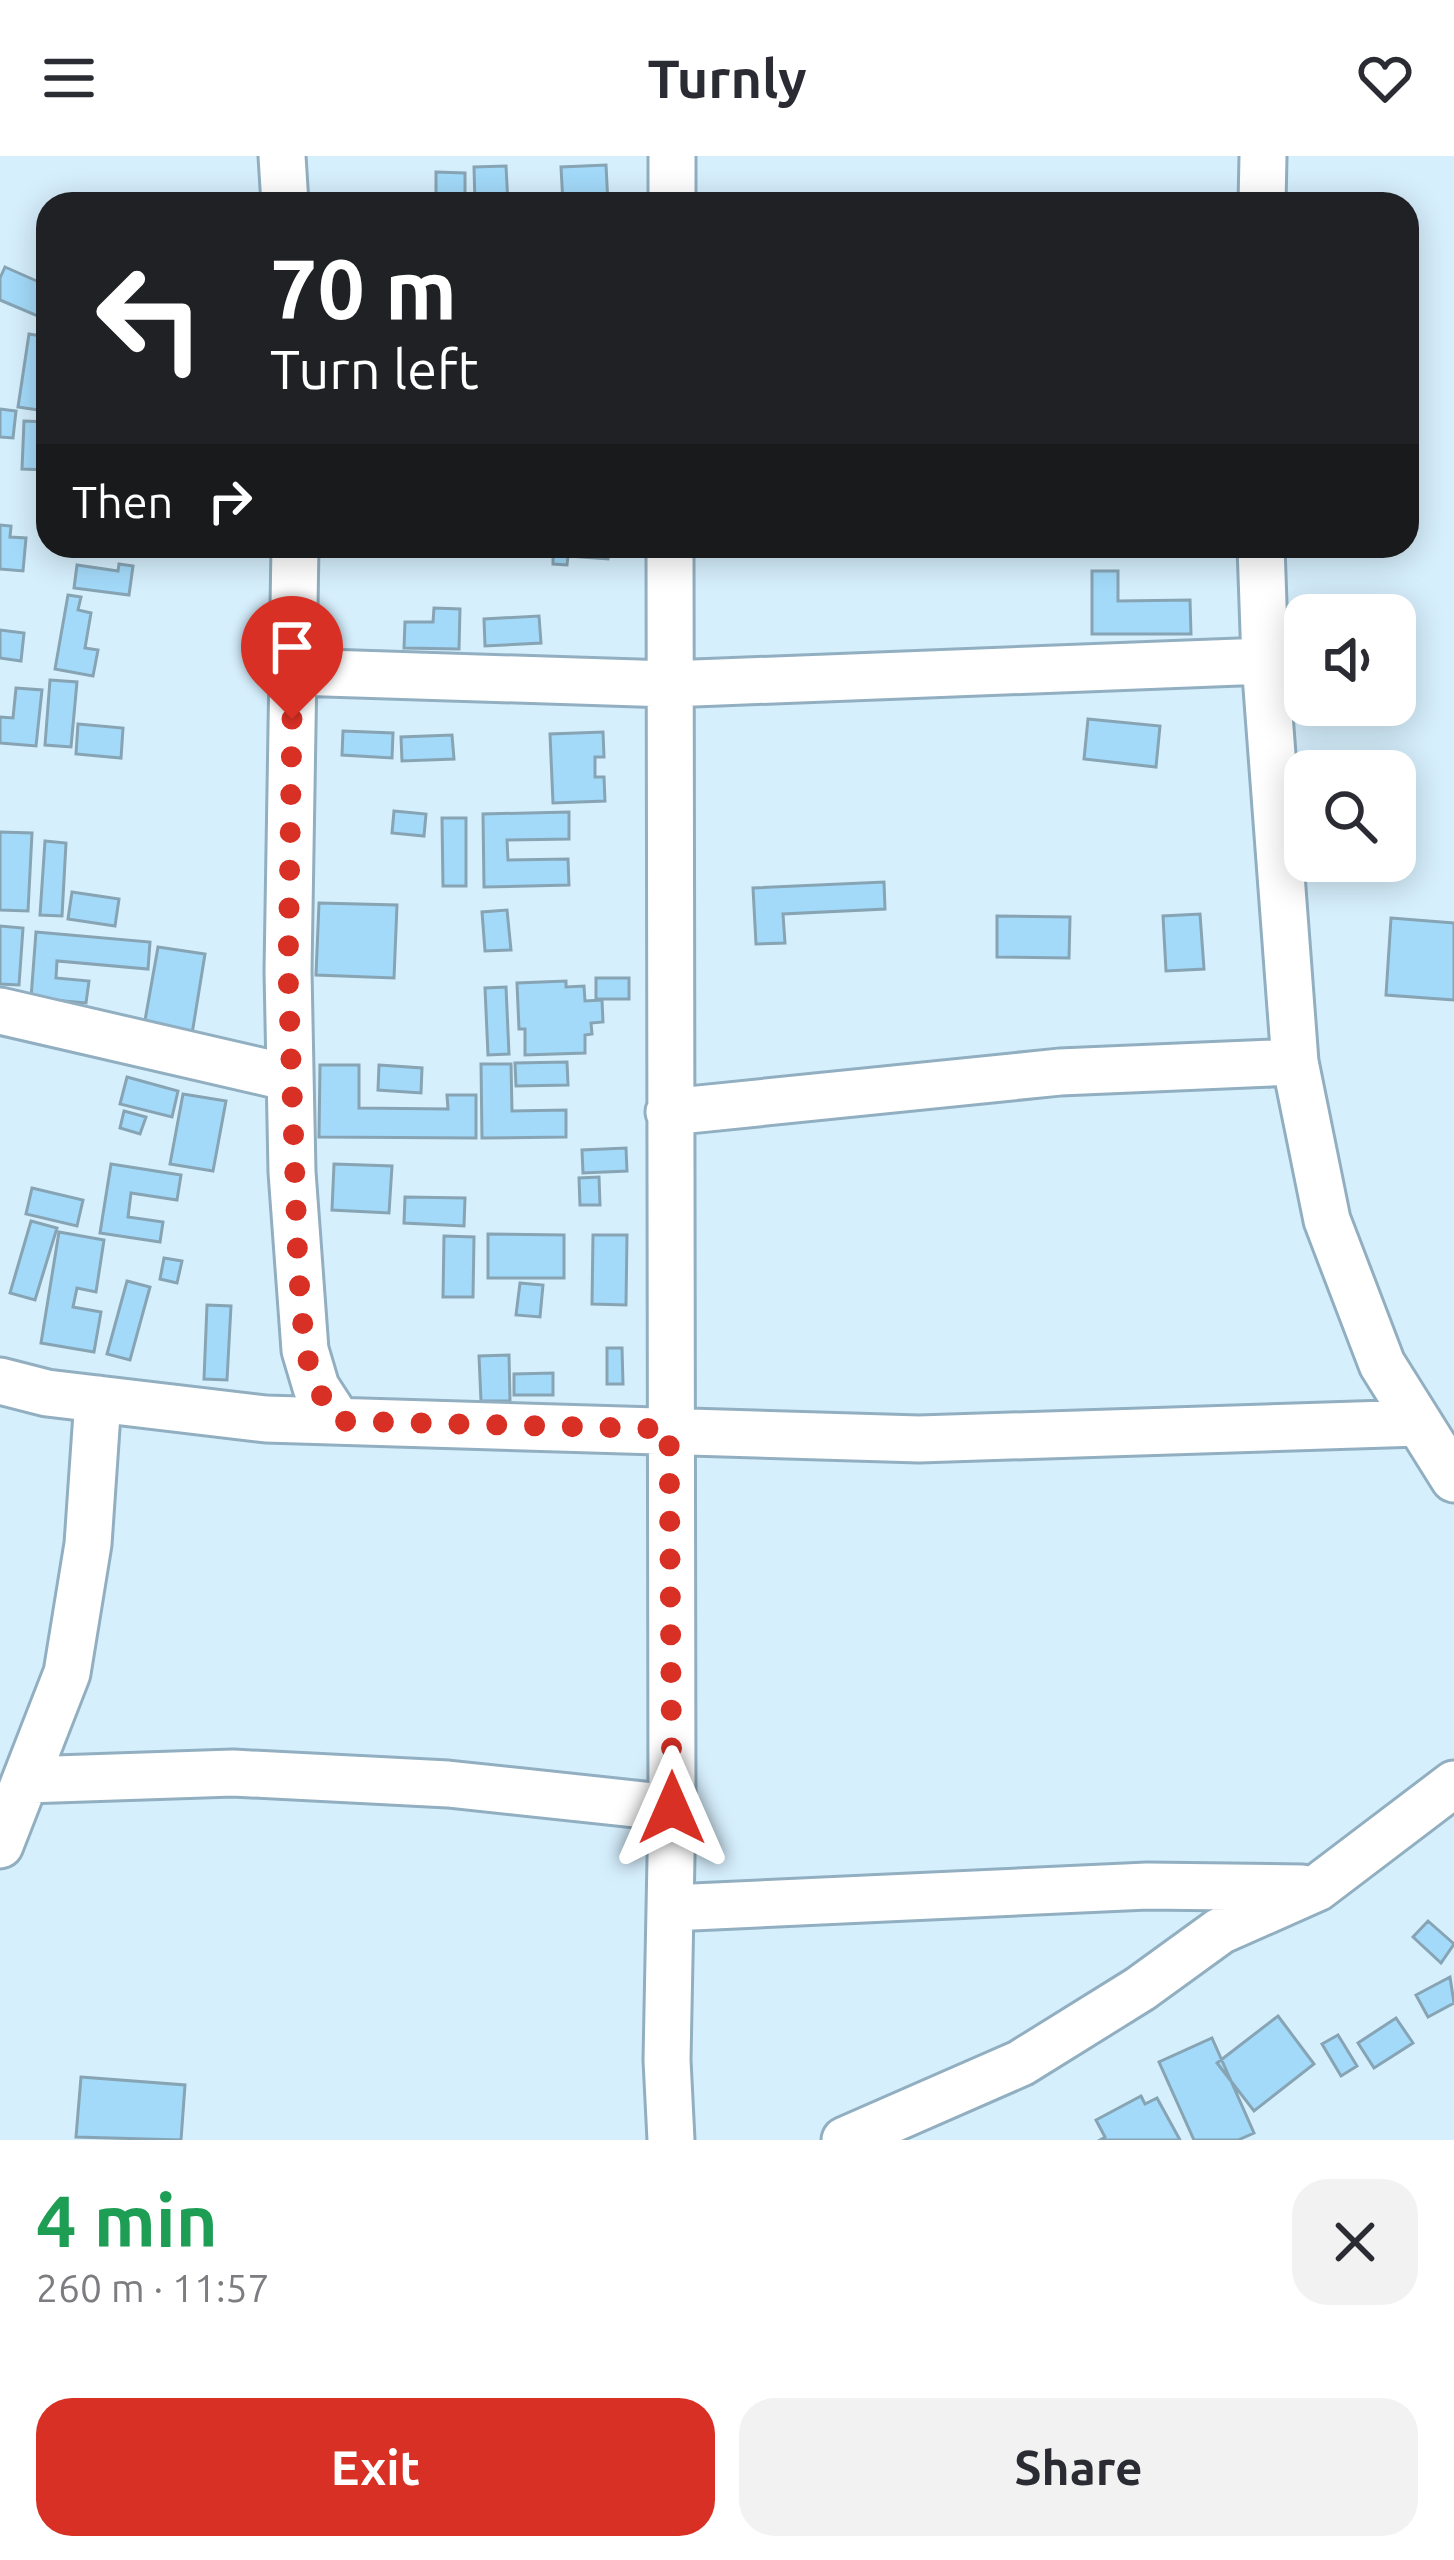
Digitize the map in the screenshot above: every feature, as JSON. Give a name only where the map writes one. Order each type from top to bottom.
[{"type":"street","points":[[282,156],[284,192]]},
{"type":"street","points":[[672,156],[672,192]]},
{"type":"street","points":[[1262,192],[1263,156]]},
{"type":"street","points":[[296,558],[288,971],[293,1194],[305,1350],[316,1387],[338,1421]]},
{"type":"street","points":[[670,558],[672,1808],[667,2060],[671,2140]]},
{"type":"street","points":[[1261,558],[1295,1061],[1327,1220],[1382,1364],[1454,1479]]},
{"type":"street","points":[[295,672],[669,684],[1265,661]]},
{"type":"street","points":[[0,1011],[290,1078]]},
{"type":"street","points":[[669,1112],[1060,1072],[1295,1061]]},
{"type":"street","points":[[0,1381],[98,1399],[266,1419],[919,1439],[1419,1423]]},
{"type":"street","points":[[0,1845],[67,1673],[88,1544],[98,1399]]},
{"type":"street","points":[[26,1780],[232,1773],[448,1784],[672,1808]]},
{"type":"street","points":[[845,2140],[1021,2063],[1140,1989],[1220,1931],[1317,1888],[1454,1784]]},
{"type":"street","points":[[671,1908],[1147,1886],[1317,1888]]},
{"type":"building","points":[[606,165],[607,192],[562,192],[561,167]]},
{"type":"building","points":[[506,166],[507,192],[475,192],[474,167]]},
{"type":"building","points":[[436,172],[465,173],[465,192],[436,192]]},
{"type":"building","points":[[5,267],[36,281],[36,315],[0,300]]},
{"type":"building","points":[[29,334],[36,335],[36,410],[18,407]]},
{"type":"building","points":[[0,409],[16,411],[13,438],[0,437]]},
{"type":"building","points":[[24,421],[36,422],[36,470],[22,469]]},
{"type":"building","points":[[0,525],[11,526],[10,537],[26,538],[23,571],[0,569]]},
{"type":"building","points":[[553,558],[568,558],[567,565],[553,564]]},
{"type":"building","points":[[119,564],[133,566],[129,595],[74,588],[77,565],[118,571]]},
{"type":"building","points":[[1092,571],[1118,571],[1118,601],[1190,600],[1191,634],[1092,634]]},
{"type":"building","points":[[68,595],[81,597],[78,610],[91,613],[85,648],[98,650],[93,676],[55,669]]},
{"type":"building","points":[[434,608],[460,609],[459,649],[404,648],[405,622],[433,622]]},
{"type":"building","points":[[539,616],[541,643],[485,646],[484,619]]},
{"type":"building","points":[[0,630],[24,633],[21,661],[0,658]]},
{"type":"building","points":[[50,680],[77,682],[71,747],[45,745]]},
{"type":"building","points":[[16,688],[42,690],[36,746],[0,743],[0,717],[13,718]]},
{"type":"building","points":[[1088,719],[1160,726],[1156,767],[1084,759]]},
{"type":"building","points":[[78,724],[123,728],[121,758],[76,754]]},
{"type":"building","points":[[343,731],[393,733],[392,758],[342,755]]},
{"type":"building","points":[[603,732],[604,757],[595,757],[595,777],[604,777],[605,801],[553,803],[550,734]]},
{"type":"building","points":[[452,735],[454,759],[402,761],[401,737]]},
{"type":"building","points":[[394,811],[426,814],[424,836],[392,833]]},
{"type":"building","points":[[569,812],[569,839],[507,840],[508,860],[568,859],[569,885],[484,887],[483,814]]},
{"type":"building","points":[[442,818],[466,818],[466,886],[443,886]]},
{"type":"building","points":[[0,832],[32,833],[28,911],[0,910]]},
{"type":"building","points":[[45,841],[66,843],[62,916],[40,915]]},
{"type":"building","points":[[884,882],[885,909],[783,914],[785,943],[756,944],[753,888]]},
{"type":"building","points":[[72,892],[119,899],[115,926],[68,919]]},
{"type":"building","points":[[319,903],[397,905],[394,978],[316,975]]},
{"type":"building","points":[[507,910],[511,950],[485,951],[482,912]]},
{"type":"building","points":[[1200,914],[1204,969],[1166,971],[1163,916]]},
{"type":"building","points":[[997,916],[1070,917],[1069,958],[997,957]]},
{"type":"building","points":[[1391,918],[1454,923],[1454,1000],[1386,995]]},
{"type":"building","points":[[0,926],[23,928],[19,985],[0,984]]},
{"type":"building","points":[[36,932],[150,942],[148,969],[57,961],[56,978],[89,981],[86,1003],[31,998]]},
{"type":"building","points":[[158,947],[205,954],[192,1034],[144,1026]]},
{"type":"building","points":[[596,978],[629,978],[629,999],[596,999]]},
{"type":"building","points":[[566,981],[566,987],[584,986],[585,1001],[602,1000],[603,1022],[591,1023],[585,1053],[525,1055],[517,983]]},
{"type":"building","points":[[506,987],[509,1054],[488,1055],[485,988]]},
{"type":"building","points":[[567,1062],[568,1085],[516,1086],[515,1063]]},
{"type":"building","points":[[481,1064],[511,1064],[512,1111],[566,1110],[566,1137],[482,1138]]},
{"type":"building","points":[[320,1065],[359,1065],[359,1108],[448,1109],[447,1095],[476,1095],[476,1138],[319,1137]]},
{"type":"building","points":[[379,1065],[422,1068],[421,1093],[378,1090]]},
{"type":"building","points":[[127,1077],[178,1091],[172,1117],[120,1104]]},
{"type":"building","points":[[183,1094],[226,1101],[213,1171],[170,1164]]},
{"type":"building","points":[[124,1111],[146,1117],[140,1134],[120,1128]]},
{"type":"building","points":[[626,1148],[627,1171],[583,1173],[582,1150]]},
{"type":"building","points":[[111,1164],[181,1175],[177,1200],[131,1193],[128,1217],[163,1222],[160,1242],[100,1233]]},
{"type":"building","points":[[334,1164],[392,1166],[389,1213],[332,1210]]},
{"type":"building","points":[[599,1177],[600,1205],[580,1205],[579,1178]]},
{"type":"building","points":[[32,1188],[83,1200],[77,1226],[26,1214]]},
{"type":"building","points":[[405,1197],[465,1198],[464,1226],[404,1223]]},
{"type":"building","points":[[31,1221],[57,1228],[35,1300],[10,1293]]},
{"type":"building","points":[[59,1232],[104,1240],[96,1292],[77,1288],[73,1307],[101,1312],[94,1352],[41,1343]]},
{"type":"building","points":[[488,1234],[564,1235],[564,1278],[488,1278]]},
{"type":"building","points":[[593,1235],[627,1235],[626,1305],[592,1304]]},
{"type":"building","points":[[444,1236],[474,1237],[473,1297],[443,1297]]},
{"type":"building","points":[[164,1258],[182,1261],[177,1283],[160,1279]]},
{"type":"building","points":[[127,1281],[150,1287],[130,1360],[107,1354]]},
{"type":"building","points":[[520,1283],[543,1285],[540,1317],[516,1315]]},
{"type":"building","points":[[207,1305],[231,1306],[227,1380],[204,1379]]},
{"type":"building","points":[[607,1348],[622,1348],[623,1384],[607,1384]]},
{"type":"building","points":[[509,1355],[510,1401],[481,1401],[479,1356]]},
{"type":"building","points":[[553,1373],[553,1395],[514,1395],[514,1374]]},
{"type":"building","points":[[1428,1921],[1454,1944],[1441,1963],[1413,1937]]},
{"type":"building","points":[[1450,1977],[1454,2003],[1428,2017],[1416,1995]]},
{"type":"building","points":[[1278,2016],[1314,2064],[1254,2111],[1217,2063]]},
{"type":"building","points":[[1396,2018],[1413,2043],[1374,2068],[1358,2043]]},
{"type":"building","points":[[1338,2035],[1357,2066],[1341,2076],[1322,2044]]},
{"type":"building","points":[[1212,2038],[1254,2133],[1238,2140],[1194,2140],[1159,2062]]},
{"type":"building","points":[[81,2077],[185,2085],[181,2140],[76,2137]]},
{"type":"building","points":[[1141,2096],[1145,2104],[1157,2098],[1180,2140],[1100,2140],[1105,2137],[1096,2120]]},
{"type":"route","points":[[292,719],[288,971],[292,1172],[305,1350],[316,1387],[338,1421],[669,1429],[672,1808]]}]
